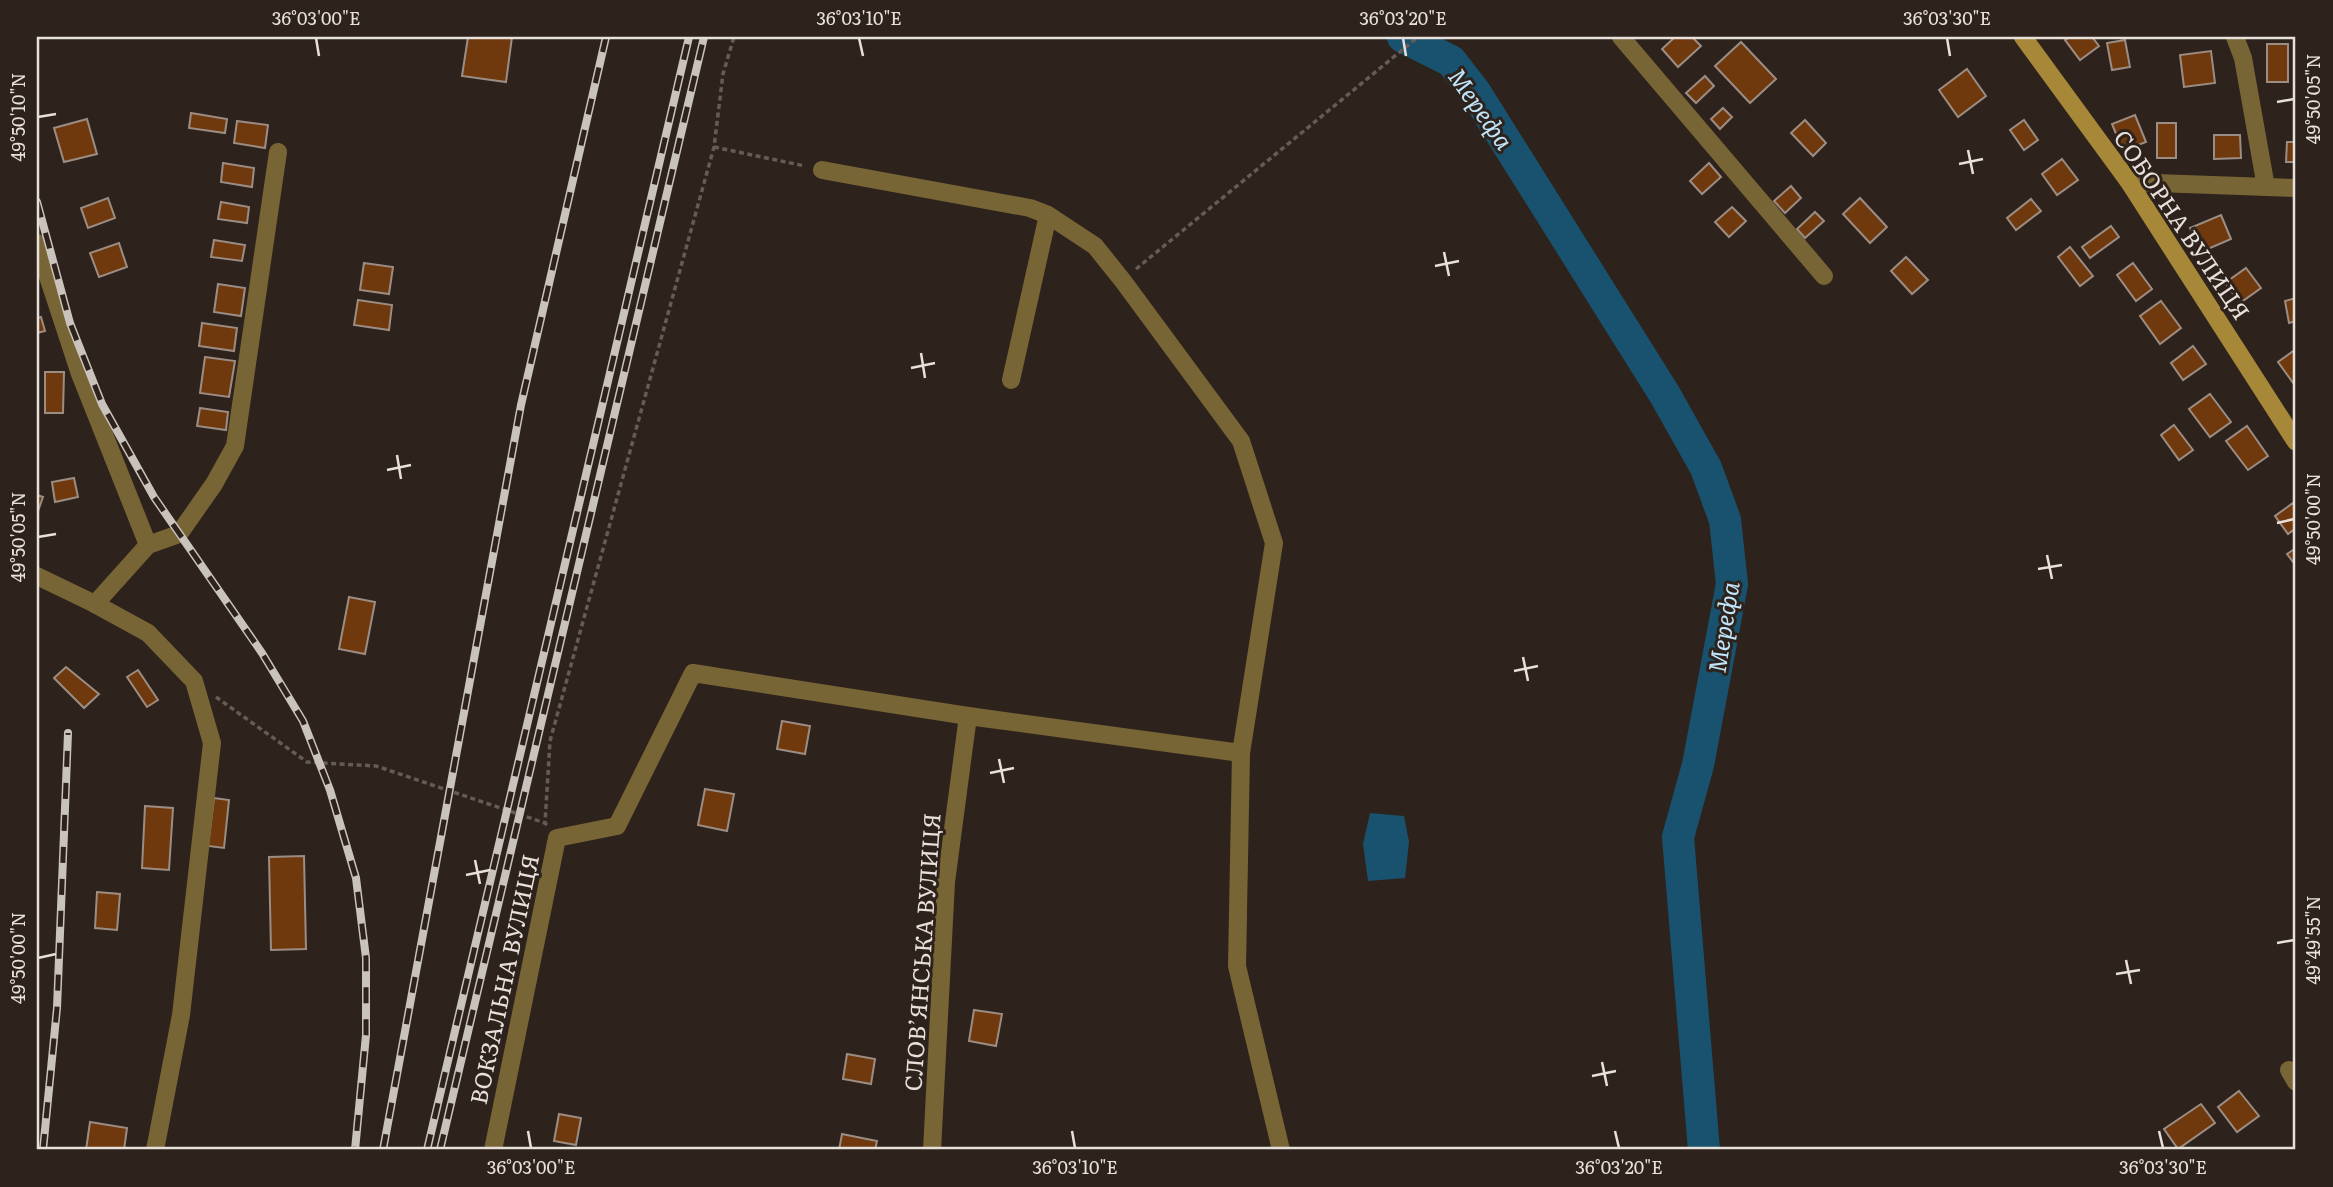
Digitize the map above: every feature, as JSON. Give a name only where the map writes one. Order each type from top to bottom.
[{"type":"street","points":[[1621,37],[1824,276]]},
{"type":"street","name":"СОБОРНА ВУЛИЦЯ","points":[[2023,37],[2129,182],[2296,442]]},
{"type":"street","points":[[2235,37],[2243,58],[2266,187]]},
{"type":"street","points":[[95,604],[148,545],[179,534],[214,484],[235,446],[278,152]]},
{"type":"street","points":[[822,170],[1030,208],[1048,215],[1095,246],[1241,441],[1274,543],[1241,754],[1237,966],[1281,1150]]},
{"type":"street","points":[[2129,182],[2296,187]]},
{"type":"street","points":[[1011,380],[1048,215]]},
{"type":"street","points":[[37,243],[79,374],[148,545]]},
{"type":"street","points":[[37,576],[148,634],[194,681],[212,743],[181,1015],[155,1150]]},
{"type":"street","name":"ВОКЗАЛЬНА ВУЛИЦЯ","points":[[493,1150],[557,838],[617,826],[693,673],[968,716]]},
{"type":"street","points":[[968,716],[1241,754]]},
{"type":"street","name":"СЛОВ’ЯНСЬКА ВУЛИЦЯ","points":[[932,1150],[946,883],[968,716]]},
{"type":"path","points":[[545,823],[550,741],[714,147],[723,75],[734,37]]},
{"type":"path","points":[[1123,281],[1418,37]]},
{"type":"path","points":[[714,147],[822,170]]},
{"type":"path","points":[[194,681],[307,762],[376,766],[545,823],[557,838]]},
{"type":"water","points":[[1370,813],[1404,816],[1409,842],[1405,878],[1368,881],[1363,844]]},
{"type":"building","points":[[468,37],[512,37],[506,82],[462,76]]},
{"type":"building","points":[[1675,37],[1692,37],[1701,46],[1678,67],[1662,49]]},
{"type":"building","points":[[2070,37],[2092,37],[2099,46],[2080,60],[2065,40]]},
{"type":"building","points":[[2125,40],[2130,67],[2112,70],[2107,43]]},
{"type":"building","points":[[1741,42],[1776,79],[1750,103],[1715,66]]},
{"type":"building","points":[[2267,44],[2288,44],[2288,82],[2267,82]]},
{"type":"building","points":[[2211,51],[2215,83],[2184,87],[2180,55]]},
{"type":"building","points":[[1967,69],[1986,96],[1958,117],[1939,90]]},
{"type":"building","points":[[1705,76],[1714,86],[1696,103],[1686,93]]},
{"type":"building","points":[[1723,108],[1732,117],[1720,129],[1711,119]]},
{"type":"building","points":[[191,113],[227,119],[225,133],[189,128]]},
{"type":"building","points":[[2135,115],[2146,142],[2123,151],[2112,124]]},
{"type":"building","points":[[87,119],[97,154],[64,162],[54,128]]},
{"type":"building","points":[[1805,120],[1826,143],[1813,156],[1791,133]]},
{"type":"building","points":[[2024,120],[2038,140],[2024,150],[2010,130]]},
{"type":"building","points":[[237,121],[268,125],[265,148],[234,143]]},
{"type":"building","points":[[2157,123],[2176,123],[2176,158],[2157,158]]},
{"type":"building","points":[[2214,135],[2240,135],[2241,158],[2214,159]]},
{"type":"building","points":[[2287,142],[2296,142],[2296,162],[2286,162]]},
{"type":"building","points":[[2062,159],[2078,180],[2057,195],[2042,174]]},
{"type":"building","points":[[223,163],[254,168],[252,187],[221,182]]},
{"type":"building","points":[[1709,163],[1721,177],[1702,194],[1690,181]]},
{"type":"building","points":[[1791,186],[1801,198],[1785,213],[1774,201]]},
{"type":"building","points":[[108,198],[115,218],[88,228],[81,208]]},
{"type":"building","points":[[1860,198],[1887,227],[1870,243],[1843,214]]},
{"type":"building","points":[[2031,199],[2041,211],[2016,230],[2007,218]]},
{"type":"building","points":[[221,202],[249,207],[247,223],[218,219]]},
{"type":"building","points":[[1732,207],[1746,221],[1729,237],[1715,222]]},
{"type":"building","points":[[1815,212],[1824,221],[1805,238],[1797,229]]},
{"type":"building","points":[[2221,215],[2231,239],[2201,252],[2190,228]]},
{"type":"building","points":[[2111,226],[2119,237],[2090,258],[2082,247]]},
{"type":"building","points":[[214,240],[245,245],[242,261],[211,257]]},
{"type":"building","points":[[119,243],[127,267],[99,277],[90,253]]},
{"type":"building","points":[[2070,247],[2093,276],[2080,286],[2058,257]]},
{"type":"building","points":[[1906,257],[1928,280],[1912,294],[1891,271]]},
{"type":"building","points":[[364,263],[393,267],[389,294],[360,290]]},
{"type":"building","points":[[2133,263],[2152,289],[2136,301],[2117,275]]},
{"type":"building","points":[[2246,268],[2261,288],[2240,303],[2225,283]]},
{"type":"building","points":[[218,284],[245,288],[241,316],[214,312]]},
{"type":"building","points":[[2296,298],[2296,321],[2289,323],[2285,301]]},
{"type":"building","points":[[358,300],[392,305],[389,330],[354,325]]},
{"type":"building","points":[[2161,301],[2181,328],[2160,344],[2140,316]]},
{"type":"building","points":[[41,317],[45,331],[37,333],[37,318]]},
{"type":"building","points":[[202,323],[237,328],[234,351],[199,346]]},
{"type":"building","points":[[2193,346],[2206,364],[2183,380],[2171,363]]},
{"type":"building","points":[[2296,349],[2296,387],[2278,362]]},
{"type":"building","points":[[205,357],[235,361],[229,397],[200,393]]},
{"type":"building","points":[[45,372],[64,372],[63,413],[45,413]]},
{"type":"building","points":[[2210,394],[2231,422],[2210,437],[2189,409]]},
{"type":"building","points":[[200,408],[228,412],[226,430],[197,426]]},
{"type":"building","points":[[2174,425],[2193,450],[2179,460],[2161,435]]},
{"type":"building","points":[[2247,426],[2268,456],[2248,470],[2226,441]]},
{"type":"building","points":[[74,478],[78,497],[55,502],[52,482]]},
{"type":"building","points":[[37,495],[43,497],[37,514]]},
{"type":"building","points":[[2293,503],[2296,507],[2296,528],[2288,534],[2275,516]]},
{"type":"building","points":[[2296,548],[2296,566],[2287,554]]},
{"type":"building","points":[[349,597],[375,602],[365,654],[339,649]]},
{"type":"building","points":[[66,667],[99,694],[84,708],[54,678]]},
{"type":"building","points":[[138,670],[158,700],[147,707],[127,677]]},
{"type":"building","points":[[782,721],[810,726],[805,754],[777,749]]},
{"type":"building","points":[[705,789],[734,794],[727,831],[698,825]]},
{"type":"building","points":[[214,798],[229,800],[224,848],[208,846]]},
{"type":"building","points":[[145,806],[173,808],[169,870],[142,868]]},
{"type":"building","points":[[304,856],[306,949],[271,950],[269,857]]},
{"type":"building","points":[[97,892],[120,894],[117,930],[95,928]]},
{"type":"building","points":[[974,1010],[1002,1014],[996,1046],[969,1041]]},
{"type":"building","points":[[847,1054],[875,1059],[871,1084],[843,1079]]},
{"type":"building","points":[[2239,1091],[2259,1116],[2237,1132],[2218,1107]]},
{"type":"building","points":[[2201,1104],[2215,1123],[2178,1149],[2164,1129]]},
{"type":"building","points":[[559,1114],[581,1118],[576,1145],[554,1141]]},
{"type":"building","points":[[90,1122],[127,1128],[124,1150],[86,1150]]},
{"type":"building","points":[[842,1134],[877,1141],[875,1150],[839,1150]]},
{"type":"waterway","name":"Мерефа","points":[[1403,37],[1451,61],[1475,92],[1665,395],[1706,468],[1725,520],[1732,584],[1698,765],[1678,837],[1704,1150]]},
{"type":"railway","points":[[383,1150],[521,405],[606,37]]},
{"type":"railway","points":[[427,1150],[689,37]]},
{"type":"railway","points":[[440,1150],[704,37]]},
{"type":"railway","points":[[37,202],[70,323],[102,404],[154,497],[262,653],[303,721],[330,790],[356,878],[366,958],[366,1035],[355,1150]]},
{"type":"railway","points":[[43,1150],[57,1008],[68,733]]}]
